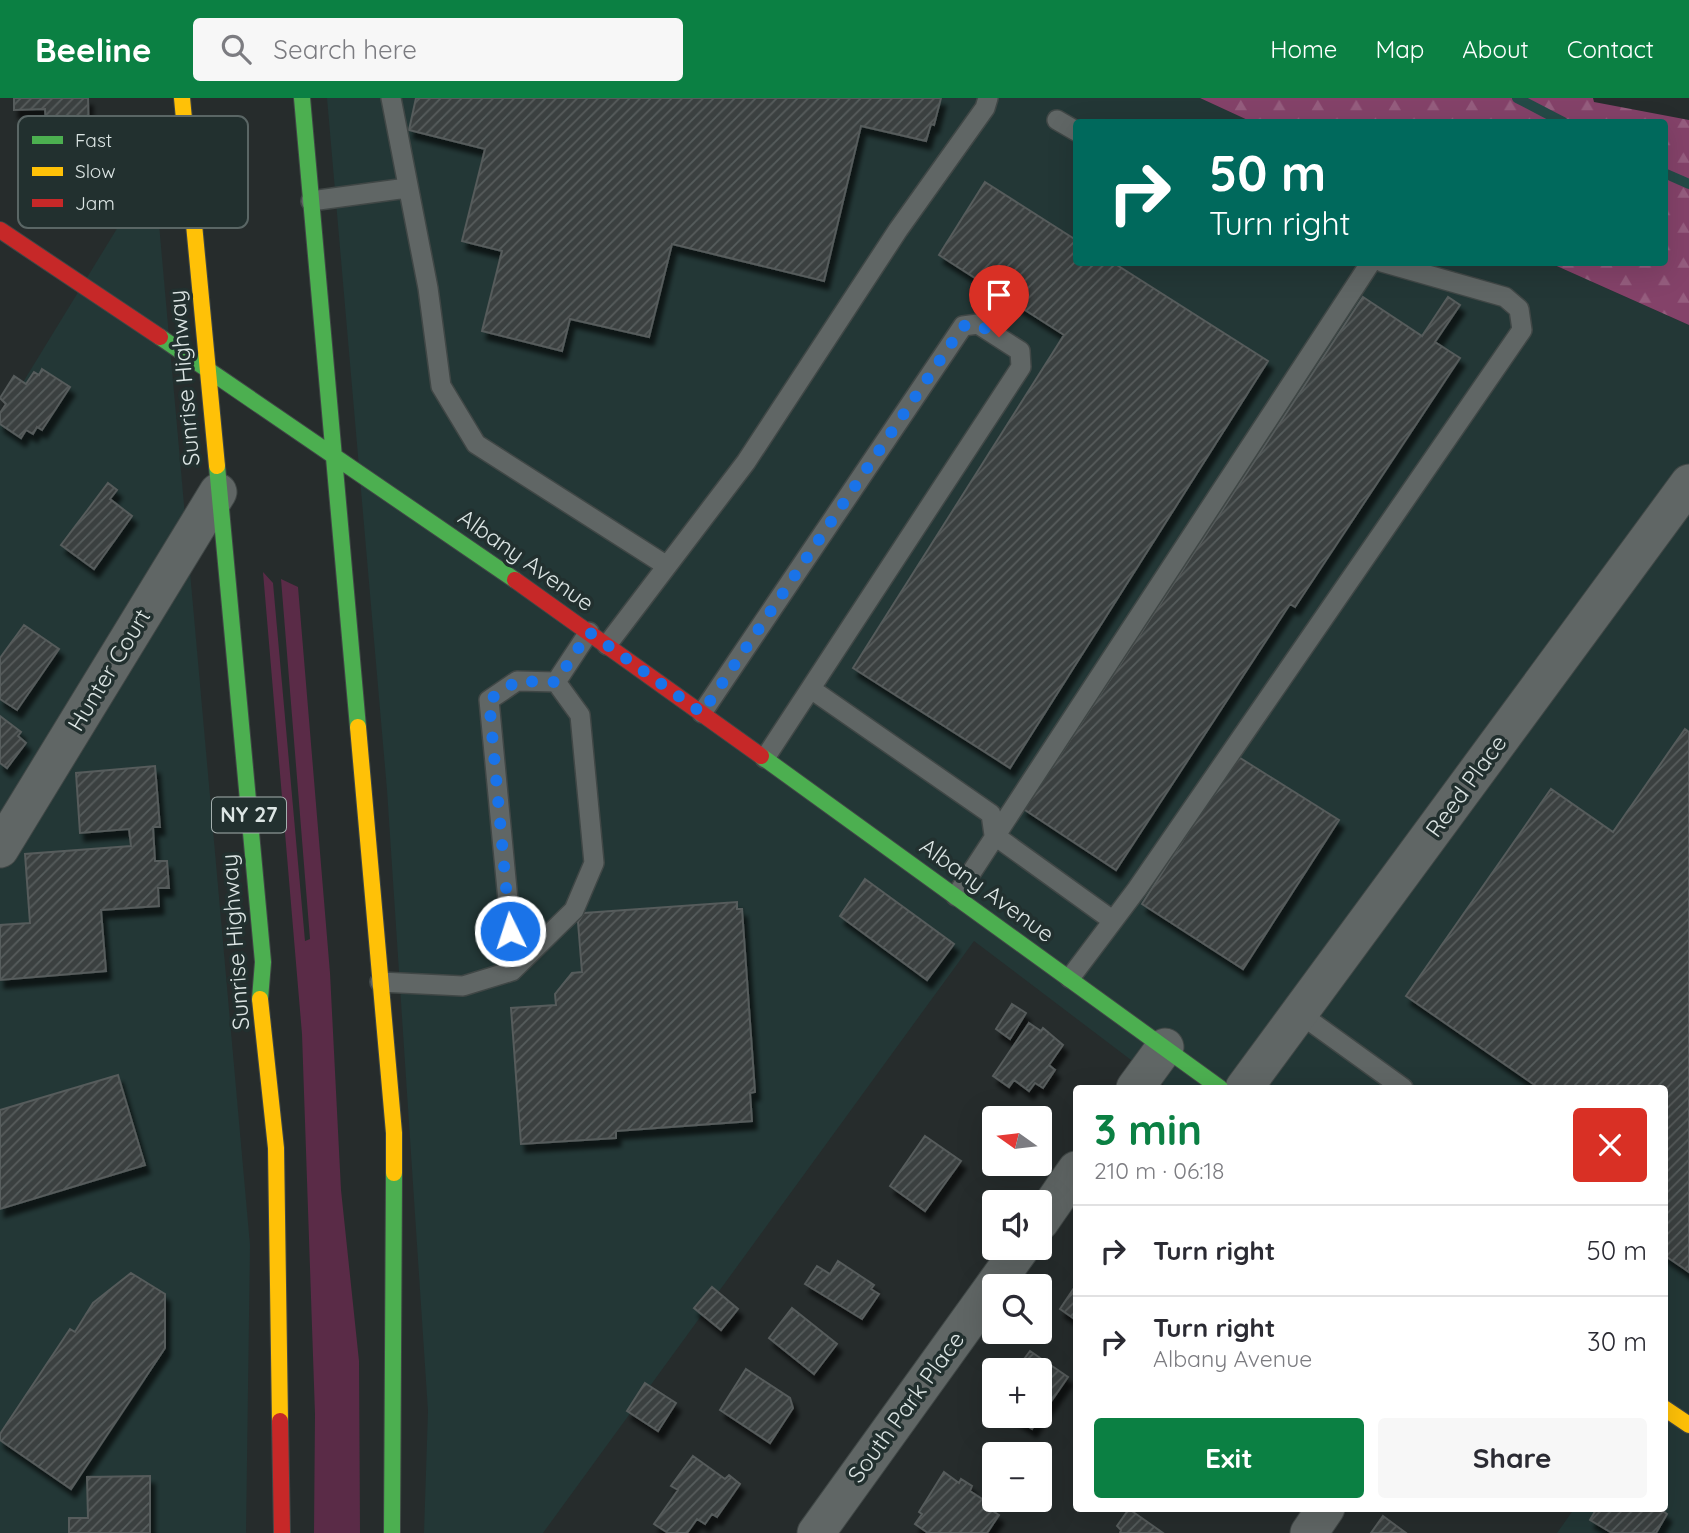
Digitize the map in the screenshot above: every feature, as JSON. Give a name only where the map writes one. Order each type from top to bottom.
[{"type":"main road","name":"Sunrise Highway","points":[[182,98],[184,116]]},
{"type":"main road","points":[[302,98],[394,1133],[392,1533]]},
{"type":"main road","name":"Sunrise Highway","points":[[193,228],[263,962],[260,1002],[276,1148],[282,1533]]},
{"type":"main road","name":"Albany Avenue","points":[[0,230],[332,452],[589,632],[1216,1085]]},
{"type":"main road","points":[[1668,1411],[1689,1426]]},
{"type":"street","name":"Reed Place","points":[[1246,1085],[1689,483]]},
{"type":"street","name":"Hunter Court","points":[[0,849],[218,492]]},
{"type":"street","points":[[1137,1085],[1165,1047]]},
{"type":"street","points":[[1052,1205],[1073,1174]]},
{"type":"street","name":"South Park Place","points":[[816,1533],[1012,1260]]},
{"type":"street","points":[[1309,1533],[1323,1512]]},
{"type":"lane","points":[[391,98],[428,288],[441,386],[476,444],[667,566]]},
{"type":"lane","points":[[607,645],[746,462],[898,230],[985,108],[988,98]]},
{"type":"lane","points":[[1057,120],[1073,129]]},
{"type":"lane","points":[[311,201],[407,188]]},
{"type":"lane","points":[[956,896],[1368,266]]},
{"type":"lane","points":[[1070,978],[1137,889],[1522,330],[1519,309],[1505,297],[1396,266]]},
{"type":"lane","points":[[702,713],[963,326],[978,324],[1020,351],[1021,367],[765,758]]},
{"type":"lane","points":[[556,682],[589,632]]},
{"type":"lane","points":[[512,971],[489,700],[517,681],[556,682]]},
{"type":"lane","points":[[380,982],[463,986],[512,971],[574,910],[594,863],[580,715],[556,682]]},
{"type":"lane","points":[[811,690],[991,814],[994,835],[1112,920]]},
{"type":"lane","points":[[1299,1013],[1399,1085]]},
{"type":"shaded area","points":[[327,98],[1200,98],[1246,119],[1073,119],[1073,266],[1557,266],[1689,325],[1689,1533],[1557,1533],[1572,1512],[1668,1512],[1668,1085],[1164,1085],[974,941],[543,1533],[424,1533],[428,1411],[387,790]]},
{"type":"shaded area","points":[[117,228],[159,228],[250,1245],[246,1533],[0,1533],[0,420]]},
{"type":"shaded area","points":[[263,572],[273,583],[305,941],[310,939],[281,579],[298,587],[330,973],[341,1190],[359,1361],[360,1533],[314,1533],[315,1414],[302,1034]]},
{"type":"green space","points":[[1200,98],[1593,98],[1594,102],[1689,120],[1689,325],[1557,266],[1668,266],[1668,119],[1246,119]]},
{"type":"building","points":[[14,98],[88,98],[88,116],[45,116],[45,109],[14,110]]},
{"type":"building","points":[[416,98],[941,98],[934,125],[931,124],[926,141],[861,126],[824,281],[672,244],[649,337],[570,319],[562,351],[482,331],[502,251],[462,241],[485,149],[409,130]]},
{"type":"building","points":[[985,182],[1073,238],[1073,266],[1118,266],[1268,361],[1010,768],[853,668],[1064,335],[939,255]]},
{"type":"building","points":[[1363,297],[1422,336],[1448,297],[1460,305],[1435,342],[1460,358],[1295,607],[1290,604],[1116,870],[1022,808],[1051,764],[1053,766]]},
{"type":"building","points":[[42,369],[70,387],[42,430],[37,427],[33,434],[26,430],[21,438],[0,424],[0,413],[6,404],[0,398],[14,376],[26,384],[34,372],[39,375]]},
{"type":"building","points":[[108,483],[117,490],[110,499],[132,516],[94,569],[61,545]]},
{"type":"building","points":[[24,625],[59,649],[17,710],[0,699],[0,658]]},
{"type":"building","points":[[0,716],[21,732],[18,736],[26,743],[7,768],[0,763]]},
{"type":"building","points":[[1685,729],[1689,732],[1689,1272],[1668,1258],[1668,1085],[1535,1085],[1406,996],[1551,789],[1613,832]]},
{"type":"building","points":[[1237,756],[1339,820],[1243,969],[1142,904]]},
{"type":"building","points":[[155,766],[160,827],[153,827],[155,861],[167,861],[169,888],[158,888],[159,906],[101,910],[106,971],[0,980],[0,925],[30,923],[25,854],[131,846],[129,829],[80,833],[76,773]]},
{"type":"building","points":[[865,879],[954,944],[927,980],[840,916]]},
{"type":"building","points":[[737,902],[737,909],[742,909],[755,1092],[750,1093],[752,1121],[616,1131],[616,1138],[521,1144],[511,1008],[556,1005],[555,994],[572,973],[582,972],[578,922],[584,913]]},
{"type":"building","points":[[1012,1004],[1026,1013],[1010,1039],[996,1029]]},
{"type":"building","points":[[1029,1023],[1041,1031],[1043,1028],[1063,1045],[1049,1065],[1055,1070],[1043,1088],[1035,1083],[1029,1091],[1014,1080],[1009,1087],[993,1076]]},
{"type":"building","points":[[118,1075],[145,1165],[0,1209],[0,1110]]},
{"type":"building","points":[[925,1136],[961,1161],[925,1211],[890,1186]]},
{"type":"building","points":[[838,1261],[874,1285],[871,1289],[879,1294],[862,1319],[805,1284],[817,1266],[830,1274]]},
{"type":"building","points":[[131,1273],[165,1294],[165,1348],[71,1489],[0,1440],[0,1434],[70,1329],[75,1332],[93,1303]]},
{"type":"building","points":[[712,1287],[738,1309],[721,1330],[694,1308]]},
{"type":"building","points":[[1073,1290],[1073,1318],[1060,1309]]},
{"type":"building","points":[[792,1308],[837,1344],[814,1374],[769,1338]]},
{"type":"building","points":[[1030,1351],[1040,1358],[1025,1358]]},
{"type":"building","points":[[1052,1366],[1068,1377],[1052,1400]]},
{"type":"building","points":[[746,1369],[790,1398],[793,1408],[770,1443],[720,1410]]},
{"type":"building","points":[[645,1383],[676,1403],[658,1431],[627,1411]]},
{"type":"building","points":[[693,1456],[725,1479],[729,1475],[740,1484],[717,1517],[712,1514],[705,1524],[697,1519],[687,1533],[668,1533],[654,1524],[678,1490],[671,1486]]},
{"type":"building","points":[[944,1472],[959,1483],[961,1479],[972,1486],[970,1491],[982,1499],[982,1512],[994,1512],[999,1515],[987,1533],[928,1533],[915,1524],[922,1514],[919,1512]]},
{"type":"building","points":[[150,1476],[150,1533],[69,1533],[69,1518],[88,1518],[87,1477]]},
{"type":"building","points":[[1127,1512],[1133,1512],[1163,1533],[1120,1533],[1121,1530],[1117,1526]]},
{"type":"building","points":[[1595,1512],[1667,1514],[1656,1533],[1612,1533],[1590,1520]]},
{"type":"building","points":[[1383,1516],[1406,1533],[1371,1533]]},
{"type":"waterway","points":[[1517,98],[1557,119]]},
{"type":"waterway","points":[[1668,175],[1689,184]]},
{"type":"traffic: fast","points":[[302,98],[358,727]]},
{"type":"traffic: fast","points":[[160,337],[515,580]]},
{"type":"traffic: fast","points":[[217,466],[263,962],[260,999]]},
{"type":"traffic: fast","points":[[761,756],[1216,1085]]},
{"type":"traffic: fast","points":[[392,1533],[394,1173]]},
{"type":"traffic: slow","points":[[182,98],[184,116]]},
{"type":"traffic: slow","points":[[194,228],[217,466]]},
{"type":"traffic: slow","points":[[358,727],[394,1133],[394,1173]]},
{"type":"traffic: slow","points":[[260,999],[276,1148],[280,1421]]},
{"type":"traffic: slow","points":[[1668,1411],[1689,1425]]},
{"type":"traffic: jam","points":[[0,230],[160,337]]},
{"type":"traffic: jam","points":[[515,580],[761,756]]},
{"type":"traffic: jam","points":[[280,1421],[282,1533]]},
{"type":"route","points":[[510,931],[489,700],[517,681],[556,682],[589,632],[702,713],[963,326],[978,324],[999,337]]}]
